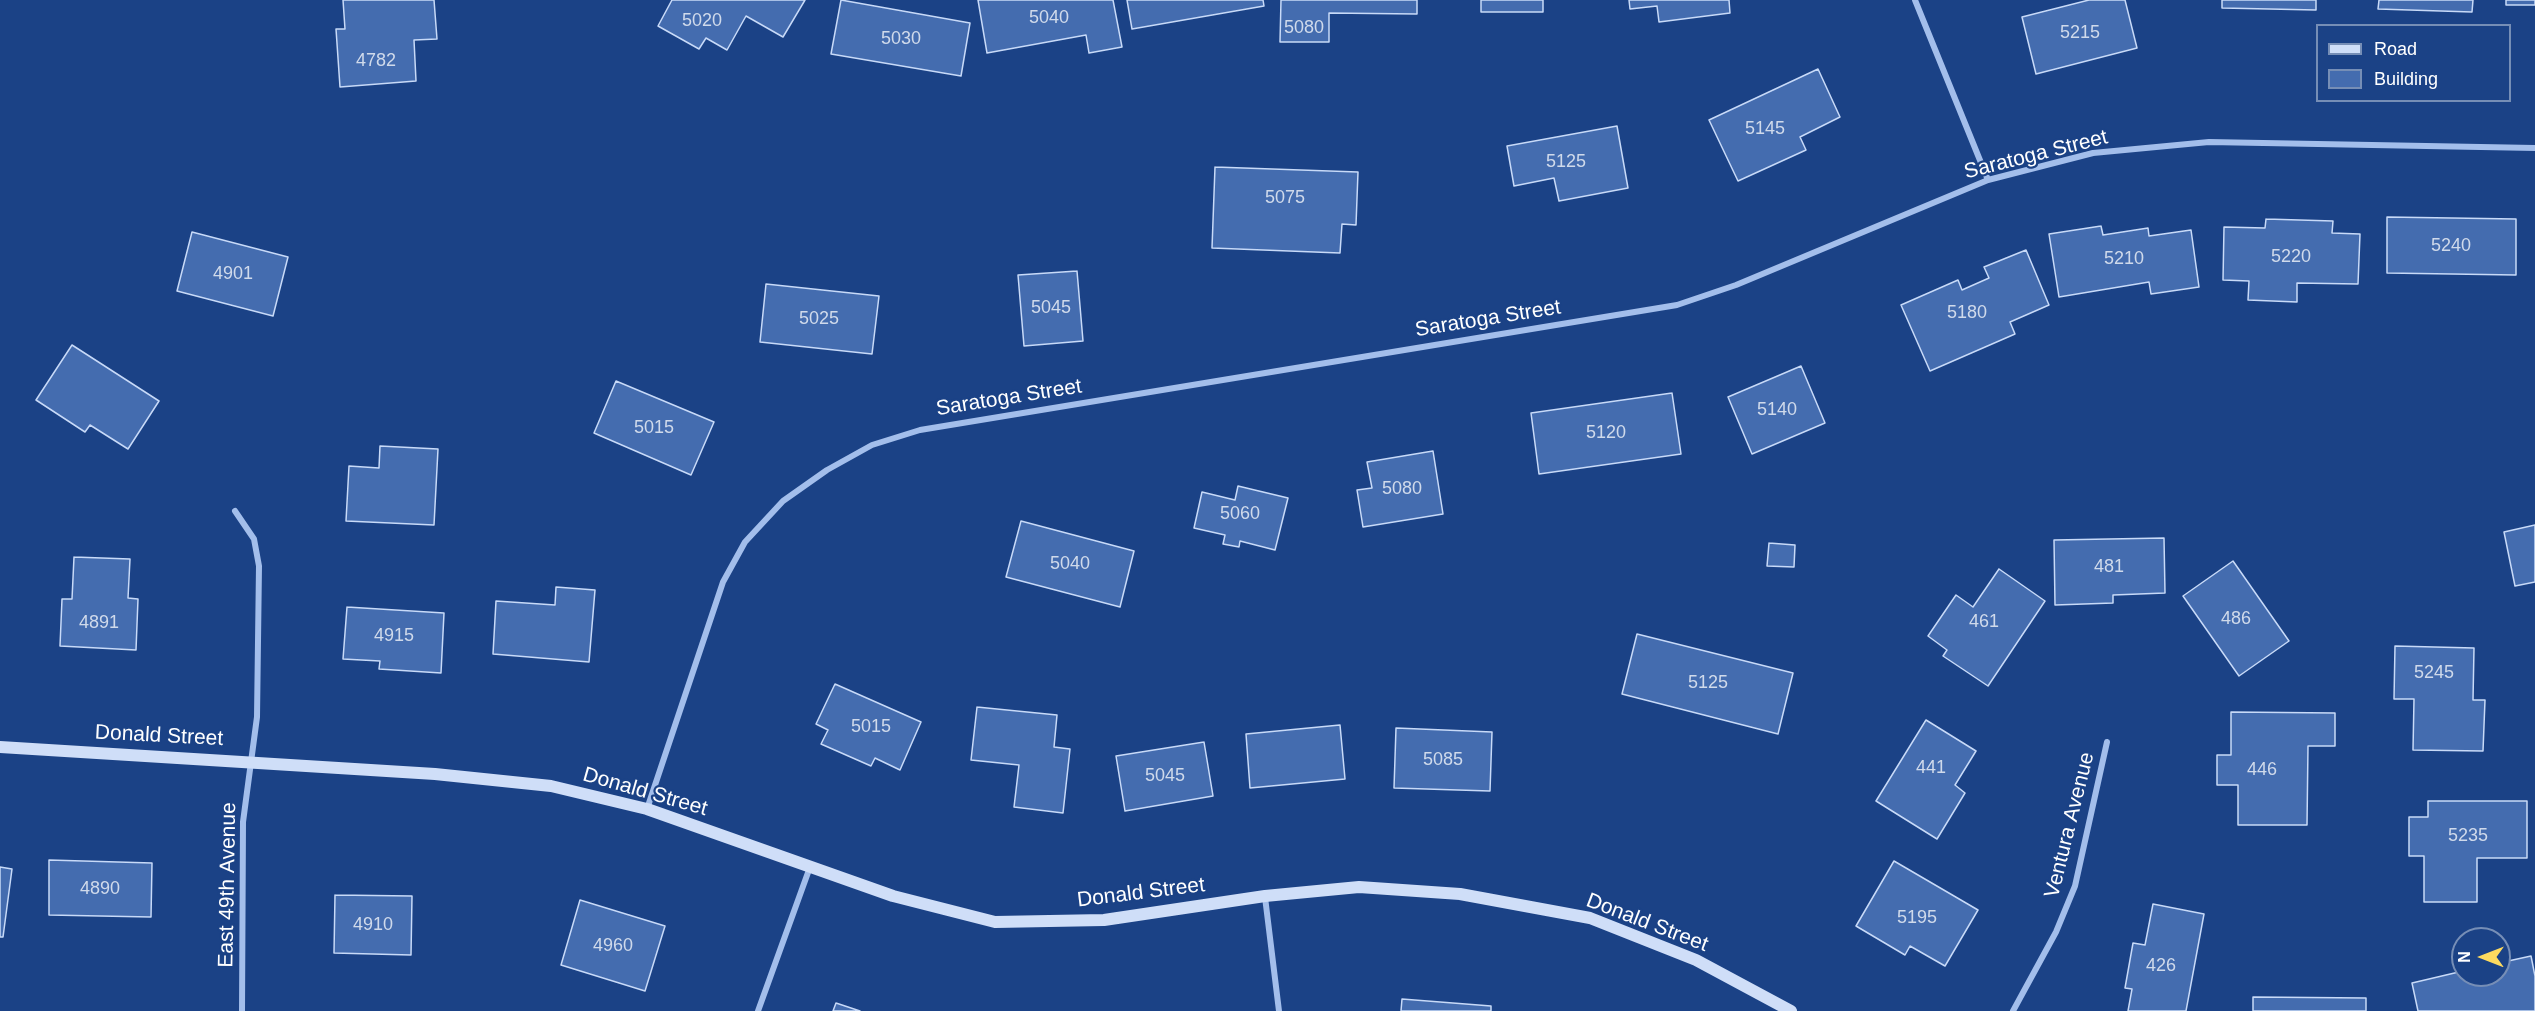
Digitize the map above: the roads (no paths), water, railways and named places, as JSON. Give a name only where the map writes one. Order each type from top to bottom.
[{"type":"street","points":[[1915,0],[1988,180]]},
{"type":"street","name":"Saratoga Street","points":[[647,809],[723,582],[745,542],[783,501],[827,470],[873,445],[920,430],[1677,305],[1736,285],[1988,180],[2092,153],[2209,142],[2535,148]]},
{"type":"street","name":"East 49th Avenue","points":[[235,511],[254,539],[258,559],[257,717],[243,822],[242,1011]]},
{"type":"street","name":"Ventura Avenue","points":[[2013,1011],[2056,932],[2075,886],[2107,742]]},
{"type":"street","name":"Donald Street","points":[[0,747],[435,774],[551,786],[647,809],[893,896],[995,922],[1104,920],[1264,896],[1359,887],[1460,894],[1590,918],[1696,960],[1791,1011]]},
{"type":"street","points":[[758,1011],[810,867]]},
{"type":"street","points":[[1264,896],[1279,1011]]}]
